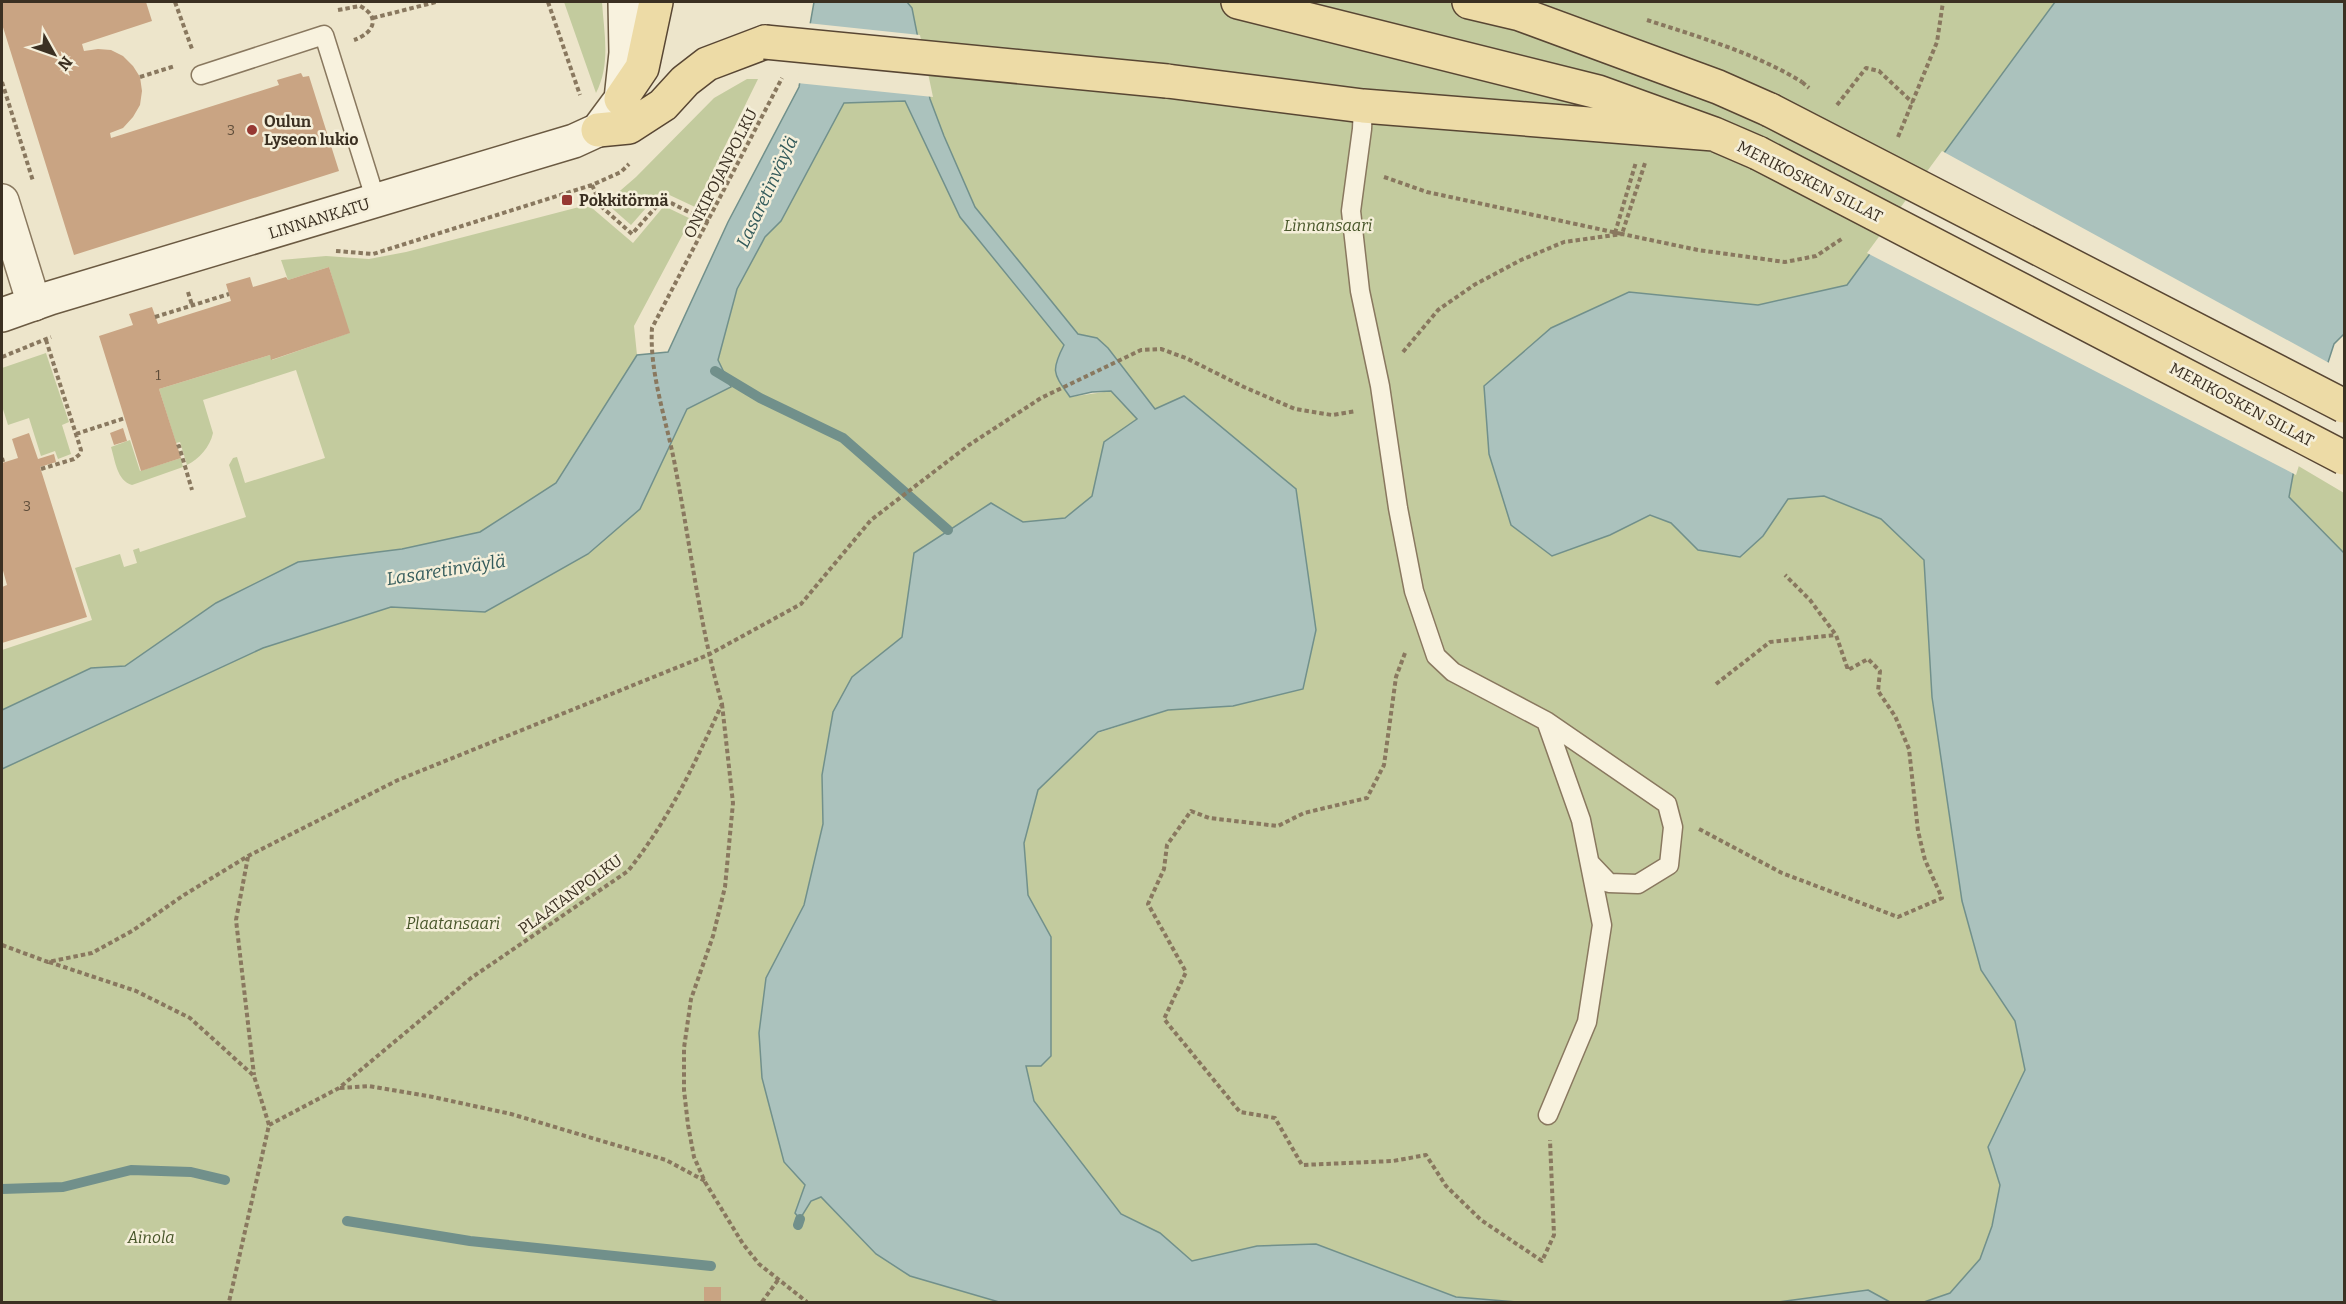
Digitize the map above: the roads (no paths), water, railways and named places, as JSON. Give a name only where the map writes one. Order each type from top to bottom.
[{"type":"main road","points":[[621,99],[626,53],[625,2]]},
{"type":"main road","points":[[621,99],[642,68],[656,2]]},
{"type":"main road","name":"MERIKOSKEN SILLAT","points":[[1238,2],[1598,92],[1714,134],[1758,153],[2344,458]]},
{"type":"main road","points":[[1469,2],[1520,14],[1718,87],[1770,110],[2344,406]]},
{"type":"main road","points":[[591,117],[629,127],[663,105],[685,81],[707,64],[765,42],[1167,81],[1363,106],[1714,134]]},
{"type":"main road","name":"LINNANKATU","points":[[2,315],[574,141],[591,117],[621,99]]},
{"type":"main road","points":[[2,201],[34,304]]},
{"type":"lane","points":[[198,67],[324,35],[376,201]]},
{"type":"lane","points":[[1363,106],[1351,211],[1360,291],[1380,386],[1398,508],[1414,591],[1436,657],[1453,672],[1546,721],[1667,804],[1670,813],[1673,827],[1668,865],[1638,884],[1609,883],[1590,863]]},
{"type":"lane","points":[[1546,721],[1581,820],[1602,925],[1587,1022],[1548,1115]]},
{"type":"water","name":"Lasaretinväylä","points":[[814,2],[907,2],[912,8],[930,99],[975,207],[1078,334],[1097,338],[1108,348],[1155,409],[1184,396],[1296,489],[1316,630],[1303,689],[1233,706],[1168,710],[1098,732],[1038,790],[1024,843],[1028,895],[1051,937],[1051,1056],[1041,1066],[1026,1066],[1034,1101],[1121,1214],[1160,1233],[1192,1261],[1257,1246],[1316,1244],[1456,1297],[1517,1302],[999,1302],[910,1276],[876,1254],[821,1197],[811,1201],[800,1219],[795,1213],[805,1185],[784,1162],[762,1078],[759,1033],[766,978],[804,905],[823,824],[822,775],[833,712],[852,677],[902,637],[914,553],[991,503],[1023,522],[1065,518],[1092,496],[1104,442],[1137,419],[1111,391],[1070,397],[1057,378],[1056,372],[1057,361],[1064,345],[960,217],[905,101],[844,103],[781,221],[765,237],[737,289],[718,360],[731,387],[687,409],[640,509],[588,554],[485,612],[391,607],[263,648],[2,769],[2,710],[91,668],[125,666],[216,603],[298,562],[402,549],[480,532],[556,483],[637,355],[668,352],[728,222],[799,87]]},
{"type":"water","points":[[2055,2],[2344,2],[2344,334],[2334,344],[2295,464],[2289,497],[2344,553],[2344,1302],[1924,1302],[1950,1293],[1980,1259],[1992,1226],[2000,1185],[1988,1147],[2025,1070],[2015,1021],[1981,970],[1962,901],[1932,697],[1924,560],[1881,519],[1824,496],[1788,499],[1763,536],[1740,557],[1698,550],[1671,523],[1650,515],[1610,535],[1552,556],[1511,525],[1489,454],[1484,386],[1551,328],[1629,292],[1758,305],[1847,285]]},
{"type":"water","points":[[1868,1290],[1890,1302],[1778,1302]]},
{"type":"waterway","points":[[715,371],[760,398],[843,438],[948,530]]},
{"type":"waterway","points":[[2,1189],[63,1187],[131,1170],[191,1172],[225,1180]]},
{"type":"waterway","points":[[798,1225],[800,1219]]},
{"type":"waterway","points":[[347,1221],[470,1241],[711,1266]]},
{"type":"place","name":"Oulun Lyseon lukio","points":[[252,130]]},
{"type":"place","name":"Pokkitörmä","points":[[567,200]]},
{"type":"park label","name":"Linnansaari","points":[[1328,225]]},
{"type":"park label","name":"Plaatansaari","points":[[453,923]]},
{"type":"park label","name":"Ainola","points":[[151,1237]]}]
